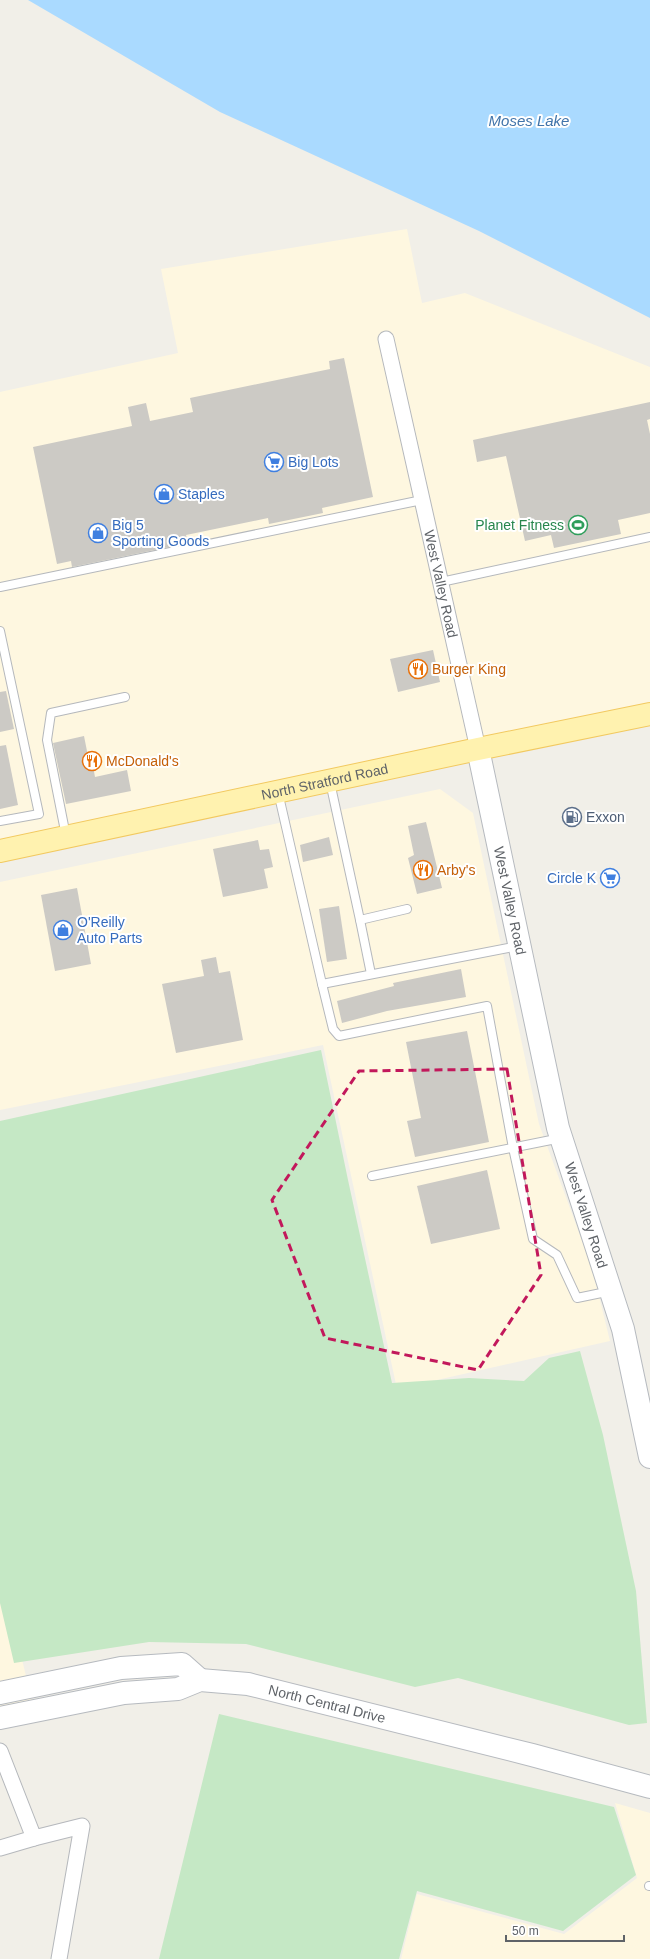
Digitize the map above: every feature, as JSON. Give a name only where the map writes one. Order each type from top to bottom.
[{"type":"main road","name":"North Stratford Road","points":[[0,851],[329,780],[650,714]]},
{"type":"main road","name":"West Valley Road","points":[[478,749],[562,1138],[623,1329],[650,1457]]},
{"type":"main road","points":[[0,1693],[121,1668],[174,1664],[182,1664],[200,1680]]},
{"type":"main road","name":"North Central Drive","points":[[0,1716],[124,1693],[178,1689],[200,1680],[248,1684],[532,1755],[650,1787]]},
{"type":"street","name":"West Valley Road","points":[[386,339],[478,749]]},
{"type":"street","points":[[0,1751],[34,1838]]},
{"type":"street","points":[[0,1848],[82,1826],[59,1959]]},
{"type":"lane","points":[[0,587],[422,500]]},
{"type":"lane","points":[[441,582],[650,537]]},
{"type":"lane","points":[[0,631],[39,814],[0,821]]},
{"type":"lane","points":[[66,837],[47,740],[50,714],[125,697]]},
{"type":"lane","points":[[329,780],[371,974]]},
{"type":"lane","points":[[278,791],[333,1029],[339,1036],[487,1006],[533,1239],[557,1255],[577,1298],[611,1291]]},
{"type":"lane","points":[[360,920],[407,909]]},
{"type":"lane","points":[[322,984],[521,946]]},
{"type":"lane","points":[[372,1176],[562,1138]]},
{"type":"highlighted area","points":[[507,1069],[541,1275],[478,1370],[325,1338],[272,1200],[359,1071]]},
{"type":"shaded area","points":[[407,229],[422,303],[465,293],[650,367],[650,717],[0,851],[0,392],[178,353],[161,269]]},
{"type":"shaded area","points":[[440,789],[473,813],[539,1124],[592,1268],[610,1341],[397,1389],[323,1045],[0,1110],[0,882]]},
{"type":"shaded area","points":[[0,1566],[34,1710],[0,1718]]},
{"type":"shaded area","points":[[615,1803],[650,1813],[650,1959],[401,1959],[417,1894],[564,1934],[637,1878]]},
{"type":"green space","points":[[321,1050],[392,1383],[469,1378],[524,1381],[549,1358],[580,1351],[603,1435],[636,1591],[647,1723],[629,1725],[458,1678],[415,1687],[246,1644],[149,1642],[14,1663],[0,1603],[0,1121]]},
{"type":"green space","points":[[219,1714],[614,1807],[636,1875],[563,1931],[417,1891],[399,1959],[159,1959]]},
{"type":"water","name":"Moses Lake","points":[[28,0],[650,0],[650,318],[479,231],[220,112]]},
{"type":"building","points":[[344,358],[373,497],[322,508],[323,513],[269,524],[268,518],[186,535],[188,543],[72,567],[71,561],[57,564],[33,447],[132,426],[128,407],[146,403],[150,421],[193,412],[190,398],[330,369],[329,361]]},
{"type":"building","points":[[650,402],[650,419],[647,420],[650,434],[650,513],[618,520],[621,534],[554,548],[551,535],[525,541],[506,456],[477,462],[473,440]]},
{"type":"building","points":[[433,650],[440,682],[398,692],[390,659]]},
{"type":"building","points":[[6,691],[14,729],[0,732],[0,692]]},
{"type":"building","points":[[84,736],[90,766],[93,766],[95,777],[127,770],[131,791],[66,804],[53,743]]},
{"type":"building","points":[[6,745],[18,805],[0,809],[0,746]]},
{"type":"building","points":[[426,822],[442,888],[417,894],[408,858],[414,855],[408,826]]},
{"type":"building","points":[[329,837],[333,855],[303,862],[300,845]]},
{"type":"building","points":[[258,840],[260,850],[269,849],[273,867],[264,869],[268,888],[223,897],[213,849]]},
{"type":"building","points":[[77,888],[91,964],[55,971],[41,895]]},
{"type":"building","points":[[339,906],[347,959],[327,962],[319,909]]},
{"type":"building","points":[[216,957],[219,973],[230,971],[243,1040],[176,1053],[162,984],[204,976],[201,960]]},
{"type":"building","points":[[461,969],[466,997],[387,1011],[342,1023],[337,1001],[394,986],[393,983]]},
{"type":"building","points":[[467,1031],[489,1142],[415,1157],[407,1121],[421,1118],[406,1042]]},
{"type":"building","points":[[487,1170],[500,1229],[431,1244],[417,1186]]},
{"type":"place","name":"Big Lots","points":[[274,462]]},
{"type":"place","name":"Staples","points":[[164,494]]},
{"type":"place","name":"Planet Fitness","points":[[578,525]]},
{"type":"place","name":"Big 5 Sporting Goods","points":[[98,533]]},
{"type":"place","name":"Burger King","points":[[418,669]]},
{"type":"place","name":"McDonald's","points":[[92,761]]},
{"type":"place","name":"Exxon","points":[[572,817]]},
{"type":"place","name":"Arby's","points":[[423,870]]},
{"type":"place","name":"Circle K","points":[[610,878]]},
{"type":"place","name":"O'Reilly Auto Parts","points":[[63,930]]}]
